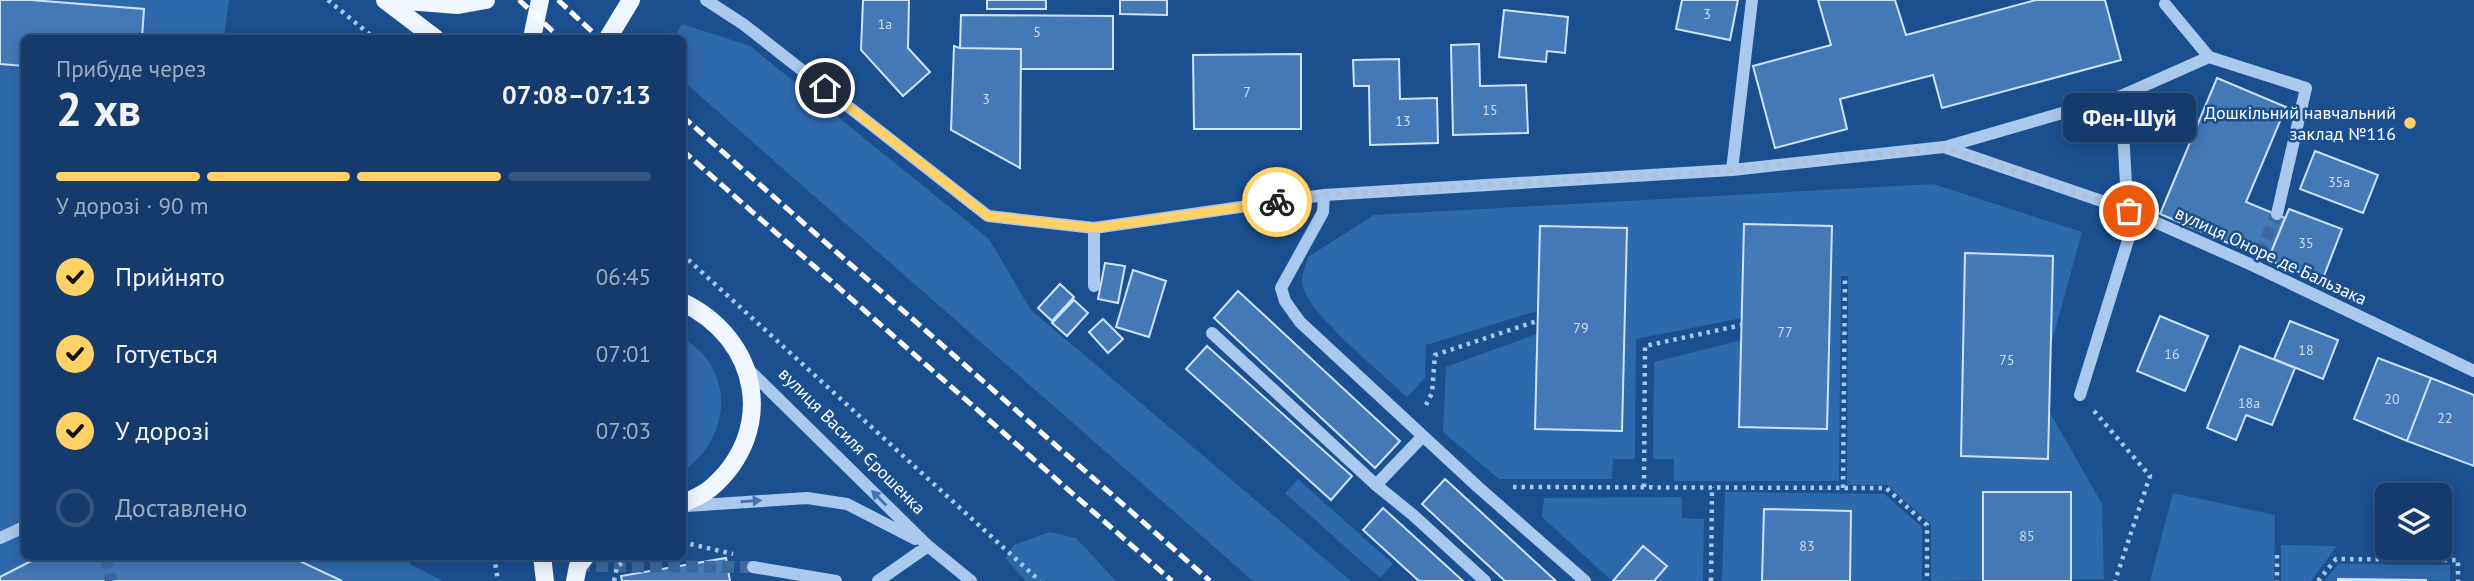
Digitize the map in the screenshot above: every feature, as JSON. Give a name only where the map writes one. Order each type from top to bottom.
[{"type":"main road","points":[[384,0],[415,35]]},
{"type":"main road","points":[[384,0],[431,35]]},
{"type":"main road","points":[[394,0],[458,5],[486,0]]},
{"type":"main road","points":[[536,35],[540,0]]},
{"type":"main road","points":[[610,35],[629,2]]},
{"type":"main road","name":"вулиця Василя Єрошенка","points":[[686,304],[704,313],[729,336],[746,367],[752,400],[748,434],[733,465],[709,490],[686,503]]},
{"type":"main road","points":[[542,560],[545,581]]},
{"type":"main road","points":[[575,581],[578,566],[583,560]]},
{"type":"street","name":"вулиця Оноре де Бальзака","points":[[706,0],[743,24],[988,216],[1094,228],[1324,195],[1732,170],[1944,147],[2129,211],[2255,260],[2474,371]]},
{"type":"street","points":[[1732,170],[1752,0]]},
{"type":"street","points":[[2165,4],[2209,57],[2306,88],[2277,214]]},
{"type":"street","points":[[1944,147],[2121,96],[2209,57]]},
{"type":"street","points":[[2080,394],[2129,237],[2121,96]]},
{"type":"street","points":[[1324,195],[1323,212],[1281,288],[1285,301],[1300,322],[1585,581]]},
{"type":"street","points":[[1094,228],[1094,286]]},
{"type":"street","points":[[1212,333],[1376,485],[1485,581]]},
{"type":"street","name":"вулиця Василя Єрошенка","points":[[746,367],[928,546],[971,581]]},
{"type":"street","points":[[1376,485],[1418,432]]},
{"type":"street","name":"вулиця Василя Єрошенка","points":[[686,505],[807,498],[848,504],[928,546]]},
{"type":"street","points":[[0,538],[21,528]]},
{"type":"street","points":[[878,581],[928,546]]},
{"type":"street","points":[[753,567],[836,581]]},
{"type":"path","points":[[328,0],[370,35]]},
{"type":"path","points":[[686,258],[1040,581]]},
{"type":"path","points":[[1843,488],[1845,276]]},
{"type":"path","points":[[1418,432],[1432,393],[1435,355],[1538,321]]},
{"type":"path","points":[[1644,487],[1645,346],[1742,325]]},
{"type":"path","points":[[2080,394],[2150,476],[2115,581]]},
{"type":"path","points":[[1478,486],[1886,488],[1927,524],[1927,581]]},
{"type":"path","points":[[1711,581],[1713,487]]},
{"type":"path","points":[[2277,555],[2277,581]]},
{"type":"path","points":[[2318,581],[2336,559],[2458,559],[2458,581]]},
{"type":"path","points":[[495,560],[498,581]]},
{"type":"path","points":[[614,581],[617,567],[625,560]]},
{"type":"shaded area","points":[[0,0],[229,0],[224,35],[21,35],[21,560],[409,560],[410,564],[443,581],[0,581]]},
{"type":"shaded area","points":[[682,24],[750,46],[989,239],[1031,310],[1351,581],[1253,581],[686,84],[686,35],[676,35]]},
{"type":"shaded area","points":[[1933,184],[2082,232],[2051,345],[2053,256],[1965,254],[1961,456],[2048,459],[2049,411],[2102,504],[2104,579],[1931,581],[1931,524],[1887,485],[1847,485],[1848,276],[1841,276],[1839,481],[1674,481],[1674,459],[1653,459],[1654,362],[1742,340],[1831,226],[1745,224],[1742,318],[1636,339],[1635,459],[1613,459],[1612,479],[1499,479],[1443,432],[1446,367],[1537,334],[1535,429],[1622,431],[1627,228],[1540,226],[1537,311],[1426,345],[1425,378],[1407,397],[1334,330],[1310,302],[1302,282],[1308,257],[1374,215]]},
{"type":"shaded area","points":[[686,339],[700,351],[711,366],[721,398],[715,431],[697,460],[686,469]]},
{"type":"shaded area","points":[[1298,479],[1393,564],[1380,578],[1285,493]]},
{"type":"shaded area","points":[[1725,492],[1884,494],[1922,527],[1922,581],[1850,581],[1851,512],[1764,509],[1762,581],[1722,581]]},
{"type":"shaded area","points":[[2173,493],[2275,515],[2274,581],[2150,581]]},
{"type":"shaded area","points":[[1682,497],[1682,518],[1704,519],[1703,581],[1654,581],[1667,566],[1643,546],[1612,581],[1542,517],[1544,498]]},
{"type":"shaded area","points":[[1050,532],[1076,538],[1116,581],[1026,581],[1005,558],[1014,545]]},
{"type":"shaded area","points":[[2281,545],[2337,546],[2311,581],[2281,581]]},
{"type":"shaded area","points":[[2338,564],[2450,565],[2450,581],[2325,581]]},
{"type":"building","points":[[0,0],[144,9],[142,35],[21,35],[21,66],[0,64]]},
{"type":"building","points":[[863,0],[909,0],[908,48],[930,72],[903,96],[861,50]]},
{"type":"building","points":[[987,0],[1046,0],[1046,9],[987,9]]},
{"type":"building","points":[[1120,0],[1167,0],[1167,15],[1120,14]]},
{"type":"building","points":[[1682,0],[1738,0],[1730,40],[1676,29]]},
{"type":"building","points":[[1818,0],[1895,0],[1906,35],[2036,0],[2105,0],[2121,60],[1942,108],[1933,75],[1840,99],[1847,129],[1775,148],[1753,66],[1831,45]]},
{"type":"building","points":[[1504,10],[1568,17],[1565,53],[1547,51],[1546,62],[1499,57]]},
{"type":"building","points":[[961,15],[1113,16],[1113,69],[1021,69],[1021,49],[960,48]]},
{"type":"building","points":[[1479,44],[1480,86],[1526,85],[1528,133],[1453,135],[1451,45]]},
{"type":"building","points":[[954,46],[1021,49],[1020,168],[951,130]]},
{"type":"building","points":[[1301,54],[1301,129],[1194,129],[1193,55]]},
{"type":"building","points":[[1399,59],[1400,99],[1437,98],[1438,143],[1370,145],[1369,86],[1354,86],[1353,60]]},
{"type":"building","points":[[2217,78],[2286,107],[2246,202],[2285,218],[2268,260],[2160,214]]},
{"type":"building","points":[[2315,151],[2378,175],[2363,213],[2300,189]]},
{"type":"building","points":[[2289,209],[2342,229],[2322,281],[2268,260]]},
{"type":"building","points":[[1744,224],[1832,226],[1827,429],[1739,427]]},
{"type":"building","points":[[1540,226],[1627,228],[1622,431],[1535,429]]},
{"type":"building","points":[[1965,253],[2053,256],[2048,459],[1961,456]]},
{"type":"building","points":[[1105,263],[1125,266],[1118,303],[1098,299]]},
{"type":"building","points":[[1133,270],[1166,281],[1149,337],[1116,327]]},
{"type":"building","points":[[1060,284],[1074,297],[1052,321],[1038,308]]},
{"type":"building","points":[[1238,291],[1400,441],[1375,468],[1214,318]]},
{"type":"building","points":[[1074,300],[1088,313],[1067,336],[1052,323]]},
{"type":"building","points":[[2160,316],[2208,336],[2185,391],[2137,371]]},
{"type":"building","points":[[1103,319],[1123,339],[1108,353],[1089,332]]},
{"type":"building","points":[[2290,321],[2338,340],[2323,379],[2274,359]]},
{"type":"building","points":[[1207,346],[1352,476],[1331,500],[1186,369]]},
{"type":"building","points":[[2240,346],[2295,368],[2272,425],[2246,415],[2236,440],[2207,428]]},
{"type":"building","points":[[2378,358],[2431,378],[2407,441],[2354,419]]},
{"type":"building","points":[[2431,378],[2474,395],[2474,466],[2407,441]]},
{"type":"building","points":[[1445,479],[1556,581],[1505,581],[1422,504]]},
{"type":"building","points":[[1983,492],[2071,492],[2071,581],[1983,581]]},
{"type":"building","points":[[1383,508],[1463,581],[1419,581],[1363,530]]},
{"type":"building","points":[[1764,509],[1851,511],[1850,581],[1762,581]]},
{"type":"building","points":[[1643,546],[1667,566],[1654,581],[1613,581]]},
{"type":"building","points":[[726,558],[730,581],[622,581],[621,576]]},
{"type":"building","points":[[297,560],[342,581],[0,581],[0,577],[29,562]]},
{"type":"building","points":[[2426,580],[2426,581],[2338,581]]},
{"type":"tunnel","points":[[2259,255],[2277,214]]},
{"type":"tunnel","points":[[107,560],[111,581]]},
{"type":"tunnel","points":[[578,566],[753,567]]},
{"type":"railway","points":[[519,0],[557,35]]},
{"type":"railway","points":[[558,0],[596,35]]},
{"type":"railway","points":[[686,120],[1210,581]]},
{"type":"railway","points":[[686,154],[1172,581]]},
{"type":"way so far","points":[[1277,202],[1324,195],[1732,170],[1944,147],[2129,211]]},
{"type":"place","name":"Дошкільний навчальний заклад №116","points":[[2410,123]]},
{"type":"place","name":"Фен-Шуй","points":[[2129,211]]},
{"type":"route","points":[[825,88],[988,216],[1094,228],[1277,202]]}]
